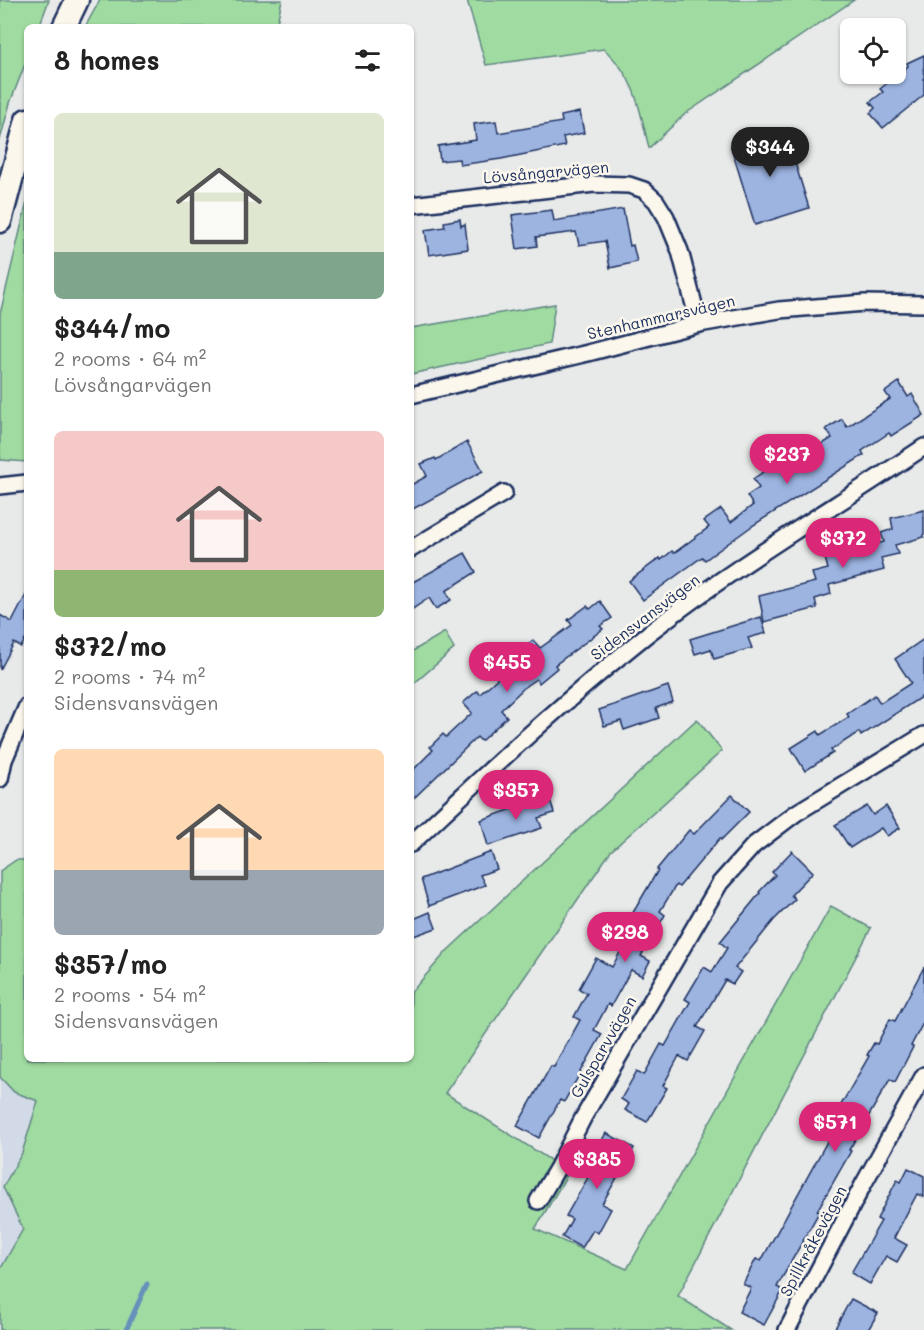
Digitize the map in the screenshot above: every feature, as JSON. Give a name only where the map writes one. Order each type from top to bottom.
[{"type":"main road","points":[[65,24],[77,0]]},
{"type":"main road","points":[[0,220],[24,131]]},
{"type":"street","name":"Lövsångarvägen","points":[[414,205],[594,183],[629,185],[644,190],[656,201],[666,217],[680,251],[699,324]]},
{"type":"street","name":"Stenhammarsvägen","points":[[414,394],[699,324],[789,309],[865,303],[924,304]]},
{"type":"street","name":"Sidensvansvägen","points":[[414,841],[506,753],[651,632],[753,560],[924,447]]},
{"type":"street","points":[[0,486],[24,483]]},
{"type":"street","points":[[414,547],[504,494]]},
{"type":"street","points":[[0,779],[4,760],[24,713]]},
{"type":"street","name":"Gulsparvvägen","points":[[538,1201],[583,1118],[720,883],[754,845],[796,813],[924,735]]},
{"type":"street","name":"Spillkråkevägen","points":[[787,1330],[924,1075]]},
{"type":"shaded area","points":[[0,1077],[14,1092],[38,1101],[22,1153],[3,1187],[23,1229],[0,1270]]},
{"type":"green space","points":[[0,0],[49,0],[40,24],[24,24],[24,67],[10,103],[0,140]]},
{"type":"green space","points":[[100,0],[282,0],[277,24],[87,24]]},
{"type":"green space","points":[[467,0],[854,0],[685,114],[649,148],[639,106],[630,82],[615,60],[604,49],[486,65]]},
{"type":"green space","points":[[24,214],[24,462],[1,460],[0,456],[0,314]]},
{"type":"green space","points":[[555,304],[549,344],[414,373],[414,328]]},
{"type":"green space","points":[[445,632],[454,649],[414,683],[414,650]]},
{"type":"green space","points":[[697,719],[722,751],[611,851],[445,1093],[569,1172],[535,1229],[627,1269],[831,906],[871,928],[678,1296],[731,1330],[0,1330],[0,1270],[23,1229],[3,1187],[22,1153],[38,1101],[14,1092],[0,1077],[0,871],[16,860],[24,860],[24,1062],[414,1062],[414,989],[448,950]]},
{"type":"building","points":[[924,55],[924,95],[883,128],[870,113],[875,108],[870,102],[883,92],[880,89],[886,84],[906,84],[907,63]]},
{"type":"building","points":[[580,112],[584,133],[563,137],[565,146],[460,165],[459,159],[440,161],[438,146],[476,140],[474,124],[496,121],[498,133],[562,122],[561,116]]},
{"type":"building","points":[[785,130],[809,208],[755,225],[731,147]]},
{"type":"building","points":[[623,209],[630,246],[633,245],[637,262],[610,268],[605,241],[579,245],[576,232],[536,237],[537,246],[517,249],[512,215],[552,210],[554,221]]},
{"type":"building","points":[[460,219],[461,226],[465,224],[468,249],[429,255],[425,230],[445,227],[444,222]]},
{"type":"building","points":[[899,382],[908,397],[912,394],[924,415],[891,436],[889,433],[862,451],[864,455],[752,526],[705,560],[702,557],[643,600],[629,581],[660,558],[661,560],[672,551],[674,553],[709,527],[704,521],[721,509],[731,522],[753,505],[747,496],[759,488],[753,479],[791,453],[796,461],[832,438],[826,429],[842,419],[847,427],[890,399],[885,392]]},
{"type":"building","points":[[467,442],[483,471],[414,508],[414,483],[427,476],[421,464],[435,458],[436,460]]},
{"type":"building","points":[[924,510],[924,537],[895,545],[898,554],[881,558],[884,570],[829,585],[831,594],[815,599],[817,608],[764,622],[759,596],[815,582],[812,573],[828,569],[825,558],[884,542],[881,533],[893,529],[891,518]]},
{"type":"building","points":[[465,553],[476,572],[446,591],[451,600],[436,609],[429,598],[414,608],[414,581]]},
{"type":"building","points":[[24,599],[24,642],[21,647],[14,643],[0,670],[0,615],[12,622]]},
{"type":"building","points":[[600,601],[612,618],[600,626],[603,629],[555,665],[557,668],[539,683],[536,679],[527,685],[501,710],[507,717],[481,741],[477,737],[414,798],[414,769],[433,750],[430,747],[443,734],[446,737],[472,713],[463,703],[477,691],[480,694],[533,640],[540,648],[572,625],[568,620],[587,606],[590,609]]},
{"type":"building","points":[[761,617],[766,633],[748,638],[752,648],[714,659],[711,649],[695,654],[690,639]]},
{"type":"building","points":[[924,639],[924,702],[921,697],[861,736],[859,732],[831,750],[833,753],[805,771],[791,748],[818,731],[820,735],[849,717],[847,714],[875,695],[880,703],[911,683],[895,659]]},
{"type":"building","points":[[668,686],[673,702],[656,708],[659,718],[624,730],[621,721],[604,726],[599,710]]},
{"type":"building","points":[[732,795],[749,812],[721,840],[720,838],[679,887],[676,885],[660,911],[665,915],[641,956],[650,961],[642,976],[631,970],[611,1006],[608,1004],[594,1030],[602,1034],[564,1102],[560,1100],[539,1138],[517,1126],[580,1020],[574,1017],[587,993],[579,989],[596,958],[612,967],[628,938],[621,933],[657,869],[689,830],[694,834]]},
{"type":"building","points":[[549,796],[554,813],[538,818],[542,828],[488,846],[481,820]]},
{"type":"building","points":[[867,806],[873,815],[886,806],[900,828],[887,836],[881,828],[850,848],[835,825]]},
{"type":"building","points":[[792,851],[813,872],[791,895],[795,899],[774,920],[735,968],[741,972],[733,984],[725,980],[697,1027],[705,1031],[688,1061],[679,1056],[663,1086],[667,1088],[647,1122],[625,1110],[629,1104],[621,1099],[637,1071],[644,1075],[661,1044],[665,1046],[690,1002],[685,999],[704,967],[712,972],[727,948],[720,942],[775,875],[772,872]]},
{"type":"building","points":[[491,852],[497,869],[480,875],[485,885],[429,906],[421,879]]},
{"type":"building","points":[[430,912],[436,928],[414,936],[414,919]]},
{"type":"building","points":[[924,967],[924,1021],[911,1046],[913,1047],[895,1082],[890,1079],[849,1150],[851,1151],[817,1211],[819,1212],[777,1287],[783,1290],[764,1325],[739,1312],[751,1288],[743,1284],[756,1259],[761,1261],[835,1127],[830,1124],[869,1056],[867,1055],[874,1043],[877,1044],[890,1019],[895,1021]]},
{"type":"building","points":[[606,1133],[634,1148],[602,1204],[611,1209],[598,1233],[593,1230],[582,1248],[562,1237],[572,1219],[566,1216],[591,1172],[586,1169]]},
{"type":"building","points":[[908,1168],[924,1176],[924,1197],[917,1194],[894,1238],[907,1245],[897,1262],[886,1256],[870,1284],[851,1273],[881,1221],[877,1219],[897,1180],[901,1182]]},
{"type":"building","points":[[851,1299],[878,1313],[868,1330],[834,1330]]},
{"type":"waterway","points":[[126,1330],[147,1284]]}]
